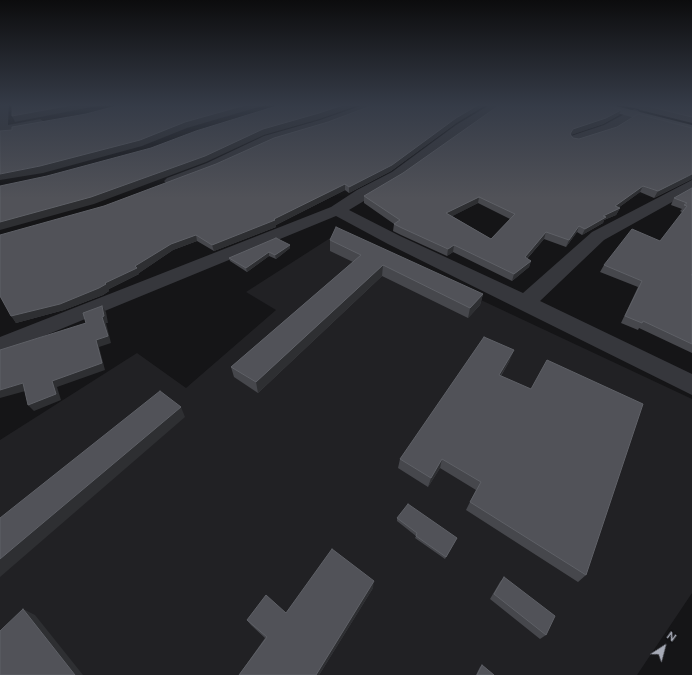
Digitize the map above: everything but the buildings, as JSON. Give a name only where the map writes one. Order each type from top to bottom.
[{"type":"street","points":[[160,185],[212,166],[269,139],[281,136]]},
{"type":"street","points":[[0,346],[337,210],[363,193],[397,175],[451,136]]},
{"type":"street","points":[[576,140],[588,136]]},
{"type":"street","points":[[526,302],[598,236],[692,185]]},
{"type":"street","points":[[337,210],[401,244],[526,302],[692,385]]},
{"type":"shaded area","points":[[338,233],[692,399],[692,593],[637,675],[0,675],[0,440],[137,353],[186,388],[276,310],[246,292]]}]
